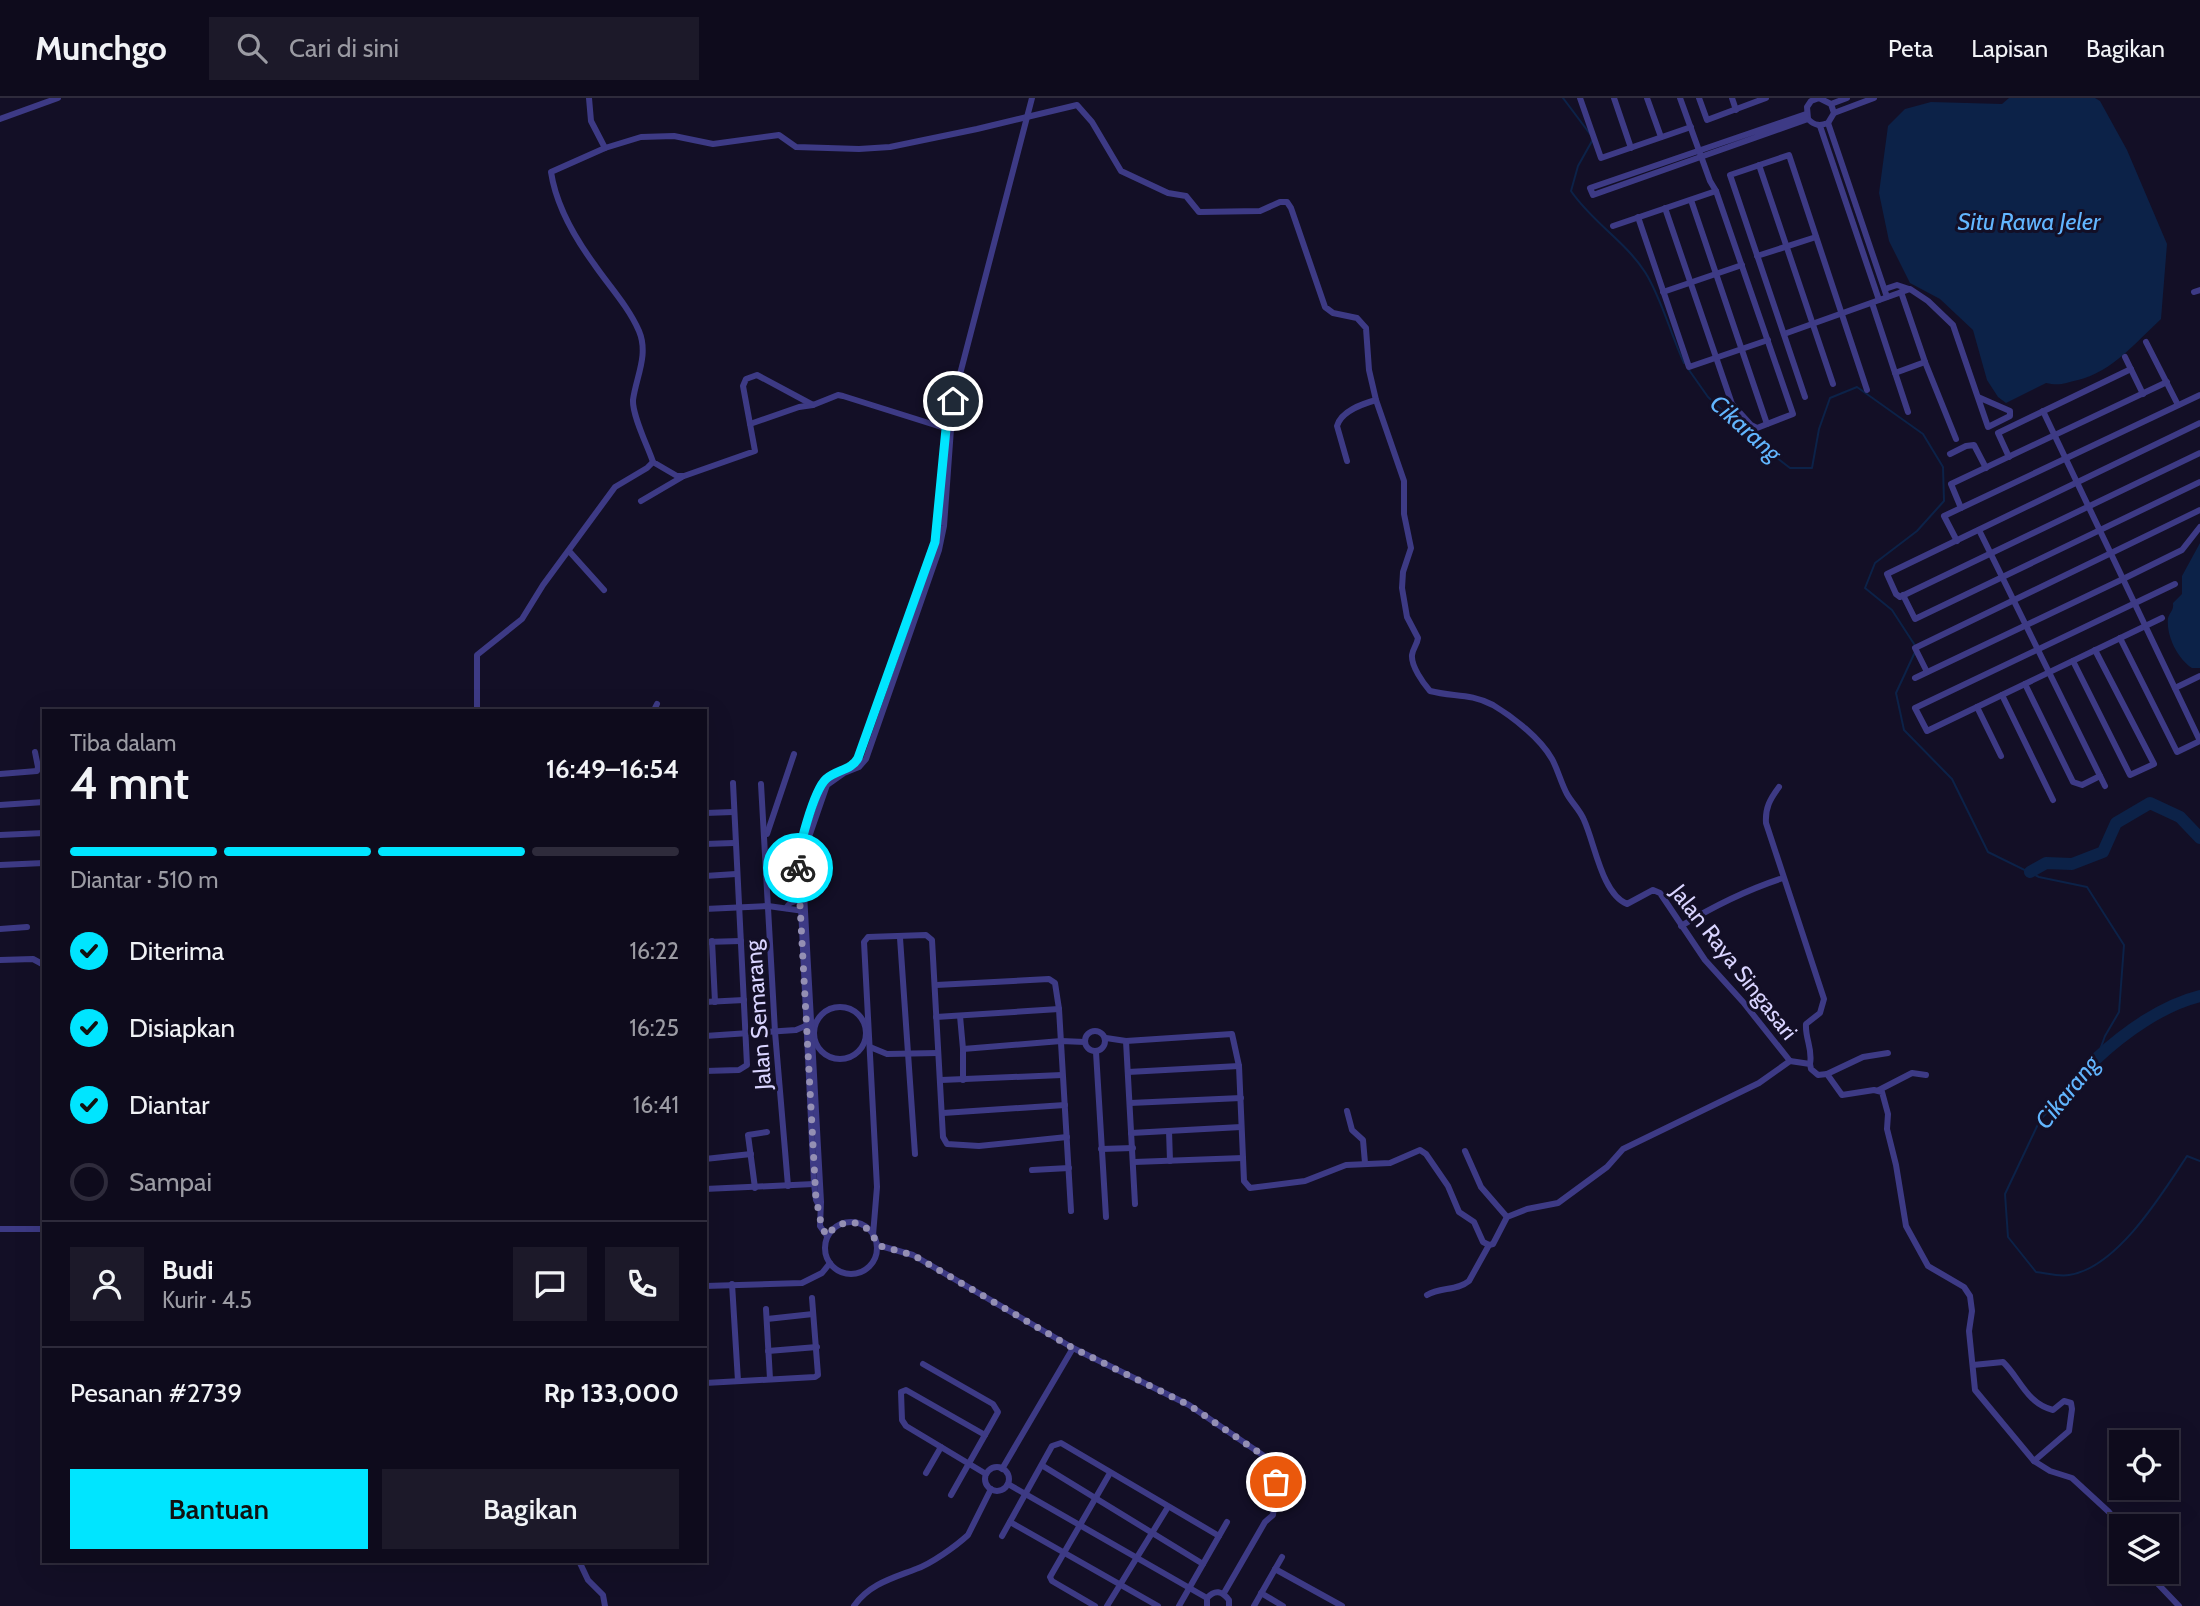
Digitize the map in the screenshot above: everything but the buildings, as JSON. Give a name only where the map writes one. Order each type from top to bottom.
[{"type":"street","points":[[0,119],[58,98]]},
{"type":"street","points":[[589,98],[590,116],[605,148]]},
{"type":"street","points":[[820,1208],[814,1184],[811,1026],[800,939],[803,911],[797,858],[823,783],[854,765],[858,758],[941,525],[949,430],[959,368],[998,233],[1032,98]]},
{"type":"street","points":[[1580,98],[1601,158],[1690,127]]},
{"type":"street","points":[[1614,98],[1631,148]]},
{"type":"street","points":[[1647,98],[1661,138]]},
{"type":"street","points":[[1665,208],[1732,404],[1757,428],[1793,414],[1716,191],[1680,98]]},
{"type":"street","points":[[1699,98],[1707,120],[1766,98]]},
{"type":"street","points":[[1732,98],[1736,110]]},
{"type":"street","points":[[1807,117],[1811,100],[1819,98],[1831,104],[1847,98]]},
{"type":"street","points":[[1833,113],[1874,98]]},
{"type":"street","points":[[1807,117],[1813,124],[1820,126],[1828,123],[1833,113],[1831,104]]},
{"type":"street","name":"Jalan Raya Singasari","points":[[1027,118],[1037,113],[1077,105],[1099,132],[1121,171],[1168,193],[1186,196],[1199,212],[1260,211],[1280,202],[1287,202],[1325,307],[1333,313],[1357,318],[1366,328],[1369,370],[1376,400],[1404,481],[1404,514],[1411,548],[1403,572],[1402,588],[1407,617],[1418,638],[1412,654],[1413,661],[1425,684],[1430,691],[1463,694],[1490,704],[1528,733],[1552,758],[1567,796],[1581,812],[1613,894],[1627,904],[1648,891],[1656,891],[1705,960],[1790,1061],[1810,1064],[1811,1069],[1818,1075],[1828,1074],[1842,1095],[1879,1090]]},
{"type":"street","points":[[1592,192],[1807,117]]},
{"type":"street","points":[[684,476],[677,475],[653,461],[633,401],[640,376],[640,333],[617,293],[594,265],[570,227],[550,174],[552,170],[605,148],[641,137],[674,136],[713,144],[776,135],[785,137],[789,144],[796,147],[859,149],[890,147],[1027,118]]},
{"type":"street","points":[[1828,123],[1887,297]]},
{"type":"street","points":[[1820,126],[1872,278],[1875,301],[1908,412]]},
{"type":"street","points":[[1805,397],[1730,175],[1788,155],[1867,390]]},
{"type":"street","points":[[1759,165],[1832,384]]},
{"type":"street","points":[[1613,226],[1716,191]]},
{"type":"street","points":[[1691,200],[1767,424]]},
{"type":"street","points":[[1849,211],[1857,208]]},
{"type":"street","points":[[1638,217],[1689,367],[1768,341]]},
{"type":"street","points":[[1757,256],[1816,237]]},
{"type":"street","points":[[1663,292],[1742,265]]},
{"type":"street","points":[[1872,278],[1880,275]]},
{"type":"street","points":[[1885,289],[1897,285],[1910,289],[1928,301],[1953,325],[1988,427],[2010,416],[2010,411],[1978,397]]},
{"type":"street","points":[[1784,334],[1910,289]]},
{"type":"street","points":[[1900,292],[1956,439]]},
{"type":"street","points":[[2146,342],[2178,405]]},
{"type":"street","points":[[2125,357],[2143,394]]},
{"type":"street","points":[[1895,373],[1925,362]]},
{"type":"street","points":[[2009,457],[1998,433],[2131,369]]},
{"type":"street","points":[[641,501],[684,476],[755,452],[743,386],[746,379],[752,376],[762,377],[813,405]]},
{"type":"street","points":[[1961,508],[1951,484],[2166,382]]},
{"type":"street","points":[[1957,541],[1944,516],[2200,395]]},
{"type":"street","points":[[750,424],[834,396],[843,396],[949,430]]},
{"type":"street","points":[[1347,461],[1338,421],[1346,413],[1376,400]]},
{"type":"street","points":[[2043,411],[2200,741],[2177,752],[2120,638]]},
{"type":"street","points":[[2200,423],[1886,574],[1900,597],[2200,453]]},
{"type":"street","points":[[1950,454],[1974,445],[1986,468]]},
{"type":"street","points":[[477,709],[477,655],[522,619],[543,585],[615,487],[647,468],[653,461]]},
{"type":"street","points":[[1903,595],[1915,619],[2200,482]]},
{"type":"street","points":[[1927,672],[1915,648],[2200,510]]},
{"type":"street","points":[[1915,678],[2182,550],[2200,527]]},
{"type":"street","points":[[1979,530],[2105,786]]},
{"type":"street","points":[[569,551],[604,590]]},
{"type":"street","points":[[2162,618],[1927,731],[1915,708],[2175,584]]},
{"type":"street","points":[[2073,661],[2130,775],[2154,764],[2095,650]]},
{"type":"street","points":[[2175,688],[2200,677]]},
{"type":"street","points":[[2025,684],[2073,782],[2082,785],[2100,776]]},
{"type":"street","points":[[2002,695],[2053,800]]},
{"type":"street","points":[[1977,707],[2001,756]]},
{"type":"street","points":[[0,774],[37,771],[35,752]]},
{"type":"street","name":"Jalan Semarang","points":[[765,842],[794,754]]},
{"type":"street","points":[[707,1071],[744,1068],[747,1065],[733,783]]},
{"type":"street","name":"Jalan Semarang","points":[[761,784],[775,1032],[788,1186]]},
{"type":"street","points":[[1779,788],[1765,812],[1766,823],[1824,999],[1820,1013],[1806,1024],[1805,1032],[1812,1055],[1810,1064]]},
{"type":"street","points":[[0,805],[42,802]]},
{"type":"street","points":[[707,813],[733,812]]},
{"type":"street","points":[[0,835],[42,833]]},
{"type":"street","points":[[707,844],[734,842]]},
{"type":"street","points":[[0,865],[42,863]]},
{"type":"street","points":[[707,876],[736,874]]},
{"type":"street","points":[[1681,926],[1721,903],[1783,878]]},
{"type":"street","points":[[786,908],[790,903],[802,898]]},
{"type":"street","points":[[707,909],[768,906],[803,911]]},
{"type":"street","points":[[0,929],[27,927]]},
{"type":"street","points":[[873,1234],[863,1225],[850,1221],[836,1226],[827,1236],[824,1250],[830,1263],[844,1273],[860,1272],[873,1261],[877,1245],[873,1234],[877,1188],[864,942],[870,937],[930,936],[932,940],[943,1137],[947,1144],[979,1146],[1067,1137]]},
{"type":"street","points":[[900,937],[915,1154]]},
{"type":"street","points":[[715,1002],[708,942],[741,940]]},
{"type":"street","points":[[0,960],[33,959],[42,964]]},
{"type":"street","points":[[936,985],[1049,979],[1055,983],[1059,1009],[1071,1211]]},
{"type":"street","points":[[707,1002],[744,1000]]},
{"type":"street","points":[[707,1036],[796,1030],[811,1026],[832,1007],[839,1006],[859,1014],[868,1030],[859,1051],[850,1057],[839,1059],[823,1052],[811,1026]]},
{"type":"street","points":[[936,1017],[1059,1009]]},
{"type":"street","points":[[960,1016],[963,1080]]},
{"type":"street","points":[[796,1030],[811,1040]]},
{"type":"street","points":[[1096,1030],[1105,1038],[1102,1049],[1096,1052],[1087,1047],[1085,1042],[1090,1031],[1096,1030]]},
{"type":"street","points":[[1105,1038],[1126,1041],[1232,1034],[1239,1066],[1244,1181],[1250,1188],[1306,1181],[1346,1165],[1390,1163],[1416,1151],[1425,1153],[1448,1186],[1459,1212],[1474,1222],[1483,1242],[1489,1245]]},
{"type":"street","points":[[811,1040],[820,1226],[827,1236]]},
{"type":"street","points":[[963,1049],[1061,1041],[1085,1042]]},
{"type":"street","points":[[1126,1041],[1135,1204]]},
{"type":"street","points":[[870,1047],[887,1054],[938,1053]]},
{"type":"street","points":[[1096,1052],[1106,1217]]},
{"type":"street","points":[[1828,1074],[1863,1057],[1888,1053]]},
{"type":"street","points":[[871,1062],[887,1054]]},
{"type":"street","points":[[1427,1295],[1433,1291],[1464,1285],[1469,1281],[1507,1217],[1527,1209],[1558,1203],[1606,1167],[1623,1150],[1759,1083],[1790,1061]]},
{"type":"street","points":[[1128,1072],[1239,1066]]},
{"type":"street","points":[[1926,1075],[1921,1072],[1912,1073],[1879,1090],[1886,1105],[1887,1129],[1906,1226],[1928,1266],[1964,1287],[1970,1296],[1972,1311],[1969,1332],[1973,1384],[1977,1392],[2034,1461],[2050,1471],[2072,1478],[2110,1514]]},
{"type":"street","points":[[941,1080],[1062,1075]]},
{"type":"street","points":[[1130,1103],[1241,1098]]},
{"type":"street","points":[[943,1113],[1065,1105]]},
{"type":"street","points":[[1347,1111],[1352,1130],[1363,1140],[1365,1163]]},
{"type":"street","points":[[1132,1133],[1241,1127]]},
{"type":"street","points":[[1169,1131],[1170,1161]]},
{"type":"street","points":[[754,1188],[748,1134],[767,1132]]},
{"type":"street","points":[[1101,1149],[1133,1148]]},
{"type":"street","points":[[1465,1151],[1482,1187],[1507,1217]]},
{"type":"street","points":[[707,1159],[751,1154]]},
{"type":"street","points":[[1134,1162],[1243,1158]]},
{"type":"street","points":[[1032,1170],[1069,1168]]},
{"type":"street","points":[[707,1189],[814,1184]]},
{"type":"street","points":[[0,1229],[42,1229]]},
{"type":"street","points":[[877,1245],[913,1255],[1073,1348],[1189,1405],[1273,1462],[1276,1468],[1273,1515],[1265,1522],[1224,1593]]},
{"type":"street","points":[[707,1286],[802,1283],[821,1273],[830,1263]]},
{"type":"street","points":[[732,1284],[738,1381]]},
{"type":"street","points":[[707,1383],[817,1376],[820,1372],[813,1298]]},
{"type":"street","points":[[766,1309],[771,1379]]},
{"type":"street","points":[[767,1319],[813,1314]]},
{"type":"street","points":[[768,1351],[817,1347]]},
{"type":"street","points":[[1002,1469],[1073,1348]]},
{"type":"street","points":[[1973,1365],[2003,1362],[2027,1393],[2044,1408],[2057,1409],[2067,1400],[2071,1403],[2069,1431],[2034,1461]]},
{"type":"street","points":[[923,1364],[993,1404],[997,1414],[951,1495]]},
{"type":"street","points":[[985,1435],[906,1390],[901,1392],[904,1424],[986,1474]]},
{"type":"street","points":[[1002,1536],[1052,1446],[1060,1443],[1219,1536]]},
{"type":"street","points":[[926,1473],[942,1447]]},
{"type":"street","points":[[1043,1466],[1203,1564]]},
{"type":"street","points":[[990,1469],[1002,1469],[1009,1478],[1008,1484],[997,1491],[991,1489],[987,1485],[986,1474],[990,1469]]},
{"type":"street","points":[[1095,1606],[1049,1577],[1110,1474]]},
{"type":"street","points":[[1008,1484],[1190,1588],[1207,1602],[1212,1593],[1224,1593]]},
{"type":"street","points":[[854,1606],[861,1597],[888,1578],[916,1569],[968,1535],[991,1489]]},
{"type":"street","points":[[1107,1606],[1168,1507]]},
{"type":"street","points":[[1010,1521],[1158,1606]]},
{"type":"street","points":[[1179,1606],[1227,1522]]},
{"type":"street","points":[[1254,1606],[1282,1557]]},
{"type":"street","points":[[580,1563],[588,1580],[603,1595],[605,1606]]},
{"type":"street","points":[[1275,1569],[1342,1606]]},
{"type":"street","points":[[2158,1584],[2179,1606]]},
{"type":"street","points":[[1224,1593],[1229,1600],[1228,1606]]},
{"type":"street","points":[[1261,1593],[1283,1606]]},
{"type":"water","name":"Situ Rawa Jeler","points":[[2009,98],[2095,98],[2100,101],[2127,150],[2167,244],[2161,319],[2123,355],[2102,370],[2066,383],[2046,383],[2006,403],[1998,397],[1987,380],[1973,330],[1940,299],[1910,283],[1889,241],[1879,193],[1888,126],[1905,109],[1931,102],[2002,104]]},
{"type":"water","points":[[2200,543],[2200,668],[2192,668],[2174,646],[2168,618],[2173,603],[2182,594],[2182,576]]},
{"type":"waterway","name":"Cikarang","points":[[1563,98],[1590,134]]},
{"type":"waterway","name":"Cikarang","points":[[1592,141],[1578,166],[1571,191],[1645,272],[1684,363]]},
{"type":"waterway","name":"Cikarang","points":[[1689,370],[1708,397],[1759,444],[1790,468],[1812,468],[1819,429],[1830,398],[1857,387],[1923,434],[1943,467],[1944,501],[1917,531],[1875,563],[1865,588],[1892,610],[1916,647]]},
{"type":"waterway","name":"Cikarang","points":[[1915,652],[1896,693],[1904,730],[1952,779],[1988,852],[2039,877],[2087,887],[2124,945],[2119,1012],[2105,1036],[2097,1058],[2040,1120],[2005,1194],[2008,1237],[2036,1272],[2069,1275],[2087,1269],[2104,1259],[2137,1227],[2187,1156],[2200,1161]]},
{"type":"waterway","points":[[2030,872],[2046,863],[2072,864],[2103,852],[2116,823],[2150,803],[2180,817],[2200,838]]},
{"type":"waterway","points":[[2097,1058],[2145,1021],[2172,1006],[2200,996]]},
{"type":"way so far","points":[[798,868],[816,1200],[820,1208],[820,1226],[827,1236],[831,1230],[843,1223],[850,1221],[863,1225],[873,1234],[877,1245],[913,1255],[1073,1348],[1189,1405],[1273,1462],[1276,1482]]},
{"type":"route","points":[[798,868],[797,858],[819,789],[827,778],[854,765],[858,758],[935,542],[946,429],[951,420],[953,401]]}]
